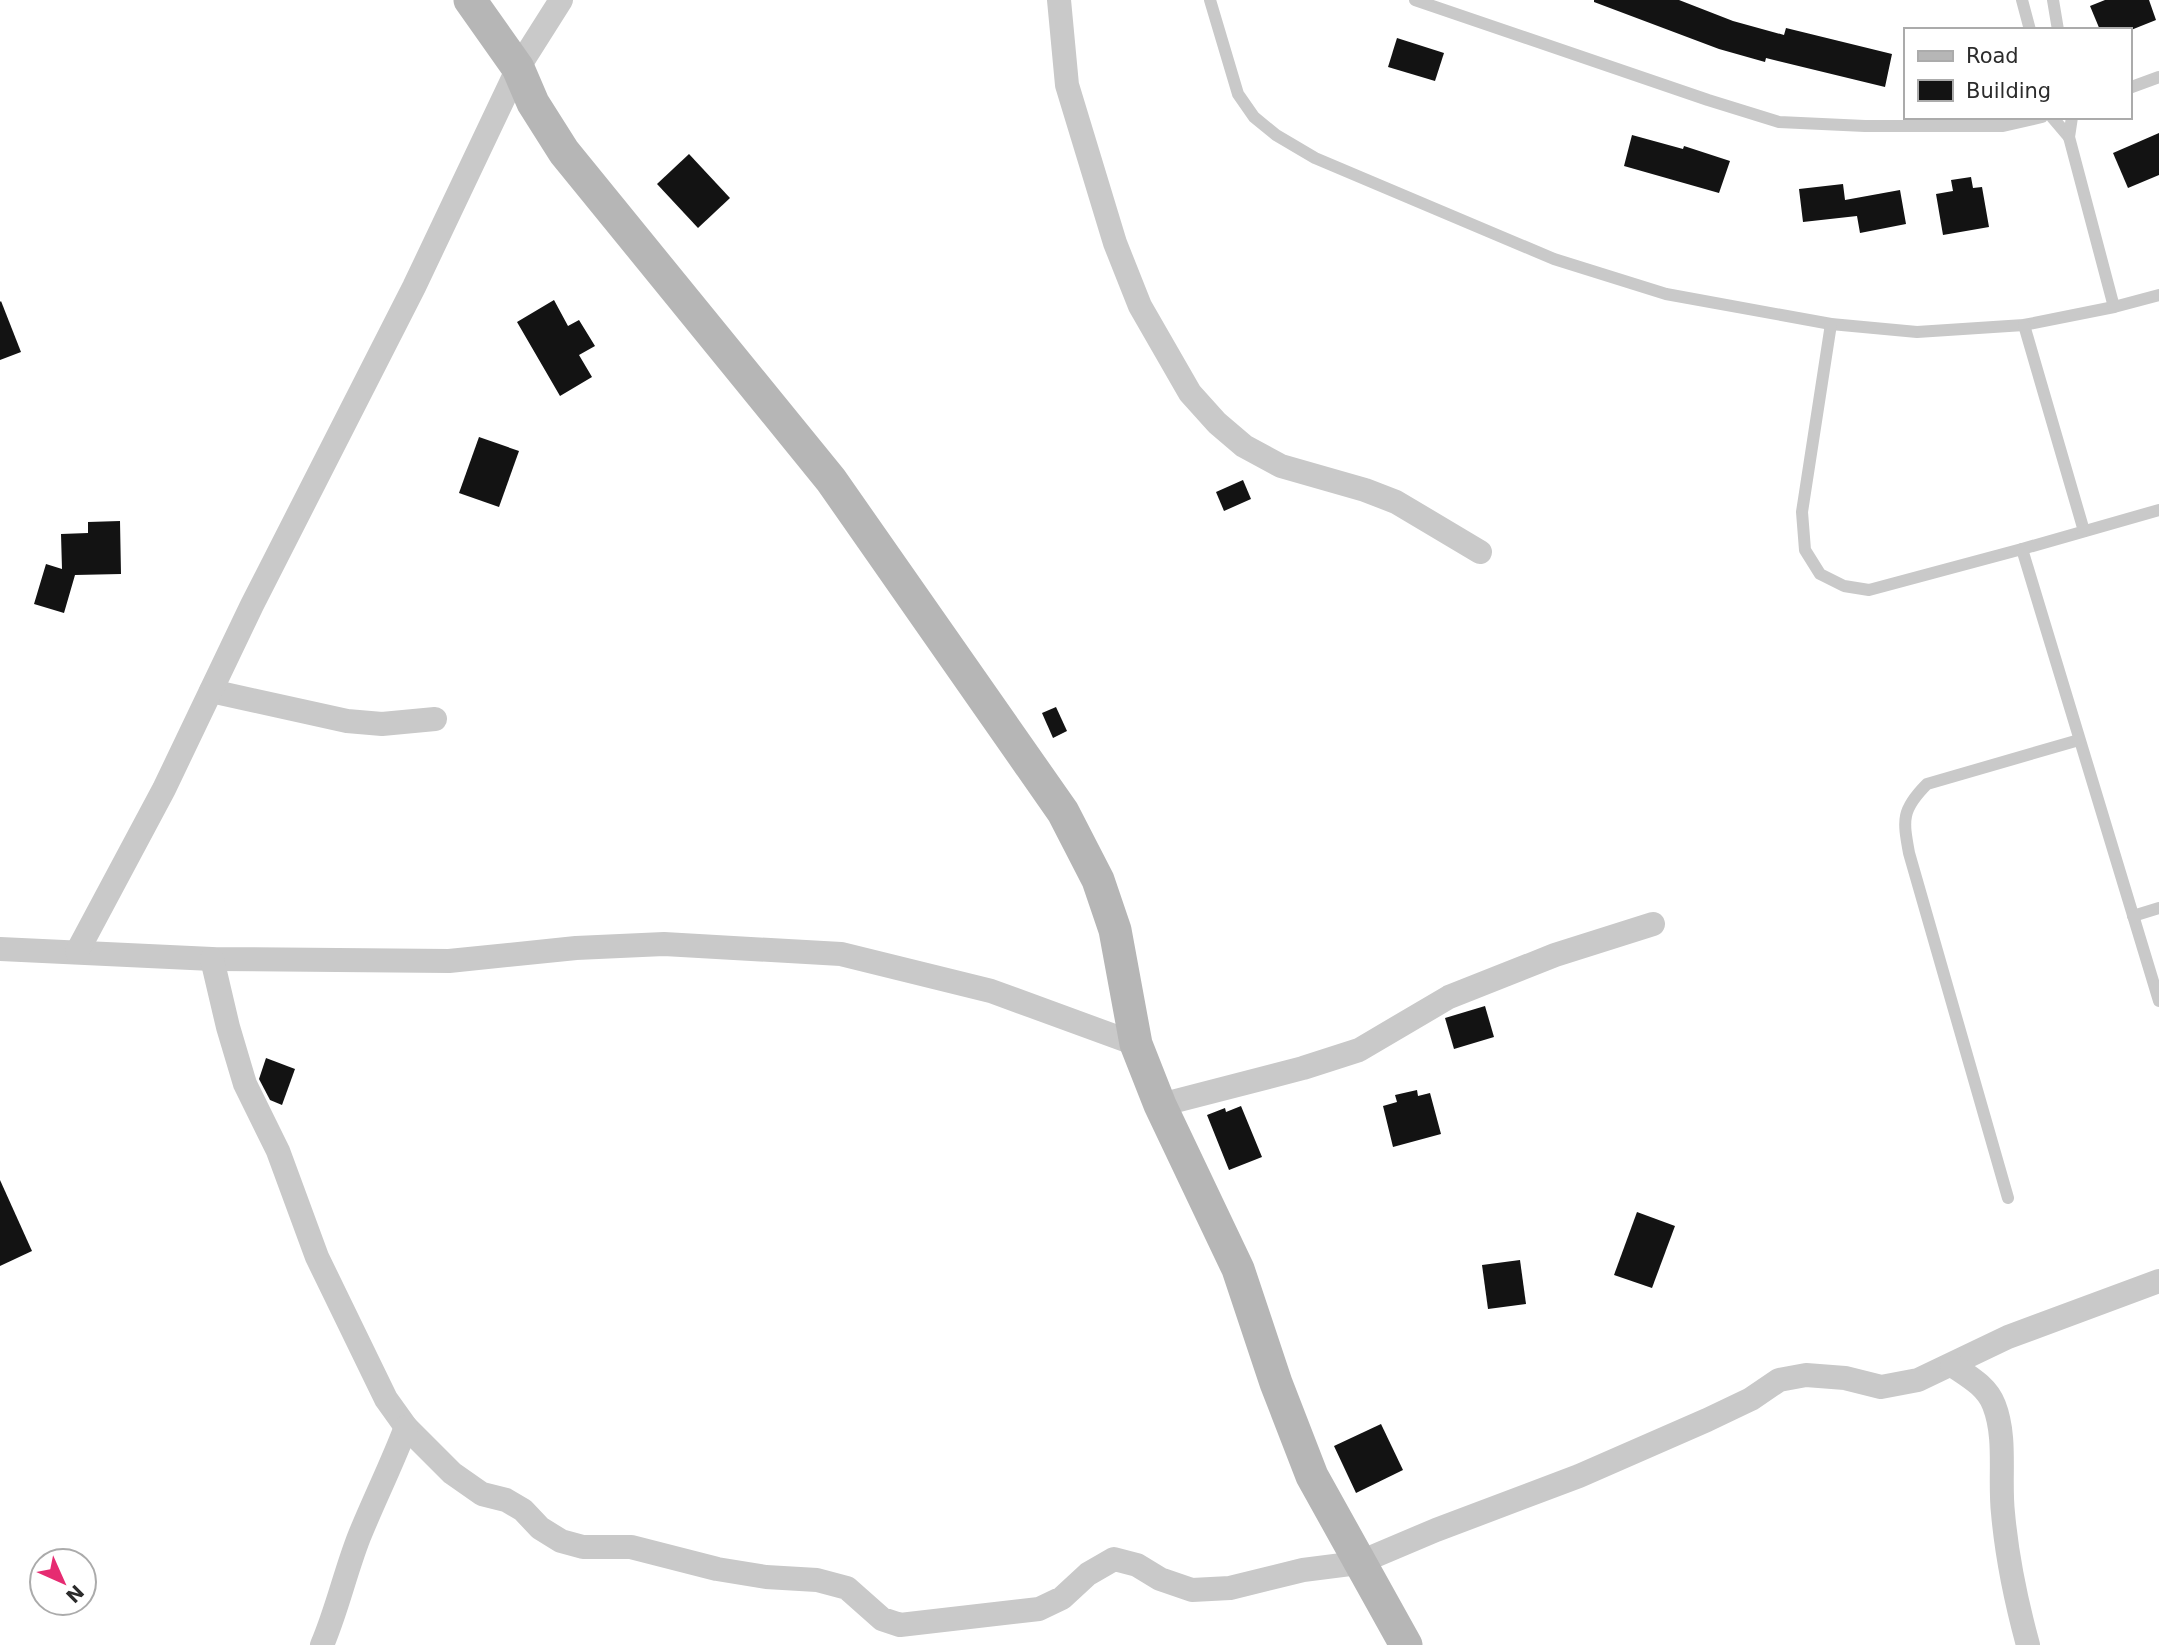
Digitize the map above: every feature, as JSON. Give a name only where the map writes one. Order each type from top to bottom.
[{"type":"street","points":[[470,0],[518,68],[533,103],[564,152],[831,480],[1063,812],[1098,880],[1115,930],[1136,1044],[1160,1105],[1238,1269],[1311,1476],[1406,1645]]},
{"type":"street","points":[[77,953],[164,789],[252,606],[414,287],[518,68],[561,0]]},
{"type":"street","points":[[1059,0],[1067,85],[1115,243],[1140,306],[1191,393],[1217,423],[1253,451],[1281,466],[1365,489],[1396,502],[1480,552]]},
{"type":"street","points":[[211,691],[347,721],[382,724],[435,719]]},
{"type":"street","points":[[1160,1105],[1303,1068],[1359,1050],[1449,997],[1555,955],[1653,924]]},
{"type":"street","points":[[0,949],[212,959],[449,961],[576,948],[664,944],[841,954],[991,991],[1136,1044]]},
{"type":"street","points":[[212,959],[245,1084],[278,1151],[317,1257],[386,1399],[406,1427],[452,1473],[482,1494],[506,1500],[523,1510],[540,1528],[561,1541],[583,1547],[631,1547],[717,1569],[766,1577],[817,1580],[847,1588],[882,1619],[900,1625],[1039,1609],[1062,1598],[1088,1574],[1114,1559],[1137,1565],[1160,1579],[1192,1590],[1230,1588],[1303,1570],[1358,1563],[1436,1530],[1579,1476],[1751,1399],[1779,1380],[1806,1375],[1845,1378],[1881,1387],[1918,1380],[2008,1337],[2159,1281]]},
{"type":"street","points":[[1952,1365],[1982,1386],[1994,1404],[2000,1433],[2002,1511],[2014,1596],[2028,1645]]},
{"type":"street","points":[[322,1645],[333,1621],[360,1536],[406,1427]]},
{"type":"lane","points":[[1210,0],[1238,94],[1254,117],[1276,135],[1315,158],[1555,259],[1666,295],[1831,324],[1917,332],[2024,324],[2114,307],[2159,295]]},
{"type":"lane","points":[[1415,0],[1779,122],[1865,127],[2003,126],[2033,119]]},
{"type":"lane","points":[[2022,0],[2029,28]]},
{"type":"lane","points":[[2053,0],[2058,28]]},
{"type":"lane","points":[[2131,87],[2159,77]]},
{"type":"lane","points":[[2054,119],[2069,137]]},
{"type":"lane","points":[[2072,119],[2069,137],[2114,307]]},
{"type":"lane","points":[[1831,324],[1802,512],[1805,550],[1820,574],[1844,586],[1869,590],[2022,550],[2159,510]]},
{"type":"lane","points":[[2024,324],[2084,531]]},
{"type":"lane","points":[[2022,550],[2159,1001]]},
{"type":"lane","points":[[2008,1198],[1909,853],[1903,821],[1913,797],[1927,784],[2079,740]]},
{"type":"lane","points":[[2133,916],[2159,908]]},
{"type":"building","points":[[1594,0],[1679,0],[1733,21],[1784,35],[1786,28],[1892,54],[1885,87],[1766,58],[1765,62],[1719,49]]},
{"type":"building","points":[[2105,0],[2149,0],[2156,20],[2131,30],[2099,28],[2090,6]]},
{"type":"building","points":[[1397,38],[1444,53],[1435,81],[1388,67]]},
{"type":"building","points":[[2159,133],[2159,175],[2128,188],[2113,153]]},
{"type":"building","points":[[1632,135],[1683,149],[1684,146],[1730,161],[1719,193],[1624,166]]},
{"type":"building","points":[[689,154],[730,198],[698,228],[657,184]]},
{"type":"building","points":[[1971,177],[1973,188],[1982,187],[1989,227],[1943,235],[1936,194],[1953,191],[1951,180]]},
{"type":"building","points":[[1843,184],[1845,200],[1900,190],[1906,224],[1860,233],[1857,216],[1803,222],[1799,189]]},
{"type":"building","points":[[554,300],[568,326],[579,320],[595,346],[579,355],[592,377],[560,396],[517,322]]},
{"type":"building","points":[[0,302],[21,352],[0,360]]},
{"type":"building","points":[[479,437],[519,451],[499,507],[459,493]]},
{"type":"building","points":[[1243,480],[1251,499],[1224,511],[1216,492]]},
{"type":"building","points":[[120,521],[121,574],[75,575],[64,613],[34,604],[46,564],[62,569],[61,534],[88,533],[88,522]]},
{"type":"building","points":[[1056,707],[1067,731],[1053,738],[1042,713]]},
{"type":"building","points":[[1485,1006],[1494,1037],[1454,1049],[1445,1018]]},
{"type":"building","points":[[266,1058],[295,1069],[282,1105],[270,1100],[259,1079]]},
{"type":"building","points":[[1417,1090],[1418,1096],[1430,1093],[1441,1134],[1393,1147],[1383,1106],[1397,1102],[1395,1095]]},
{"type":"building","points":[[1241,1106],[1262,1157],[1229,1170],[1207,1115],[1225,1108],[1226,1112]]},
{"type":"building","points":[[0,1180],[32,1251],[0,1266]]},
{"type":"building","points":[[1637,1212],[1675,1226],[1652,1288],[1614,1275]]},
{"type":"building","points":[[1520,1260],[1526,1304],[1488,1309],[1482,1265]]},
{"type":"building","points":[[1381,1424],[1403,1470],[1356,1493],[1334,1446]]}]
